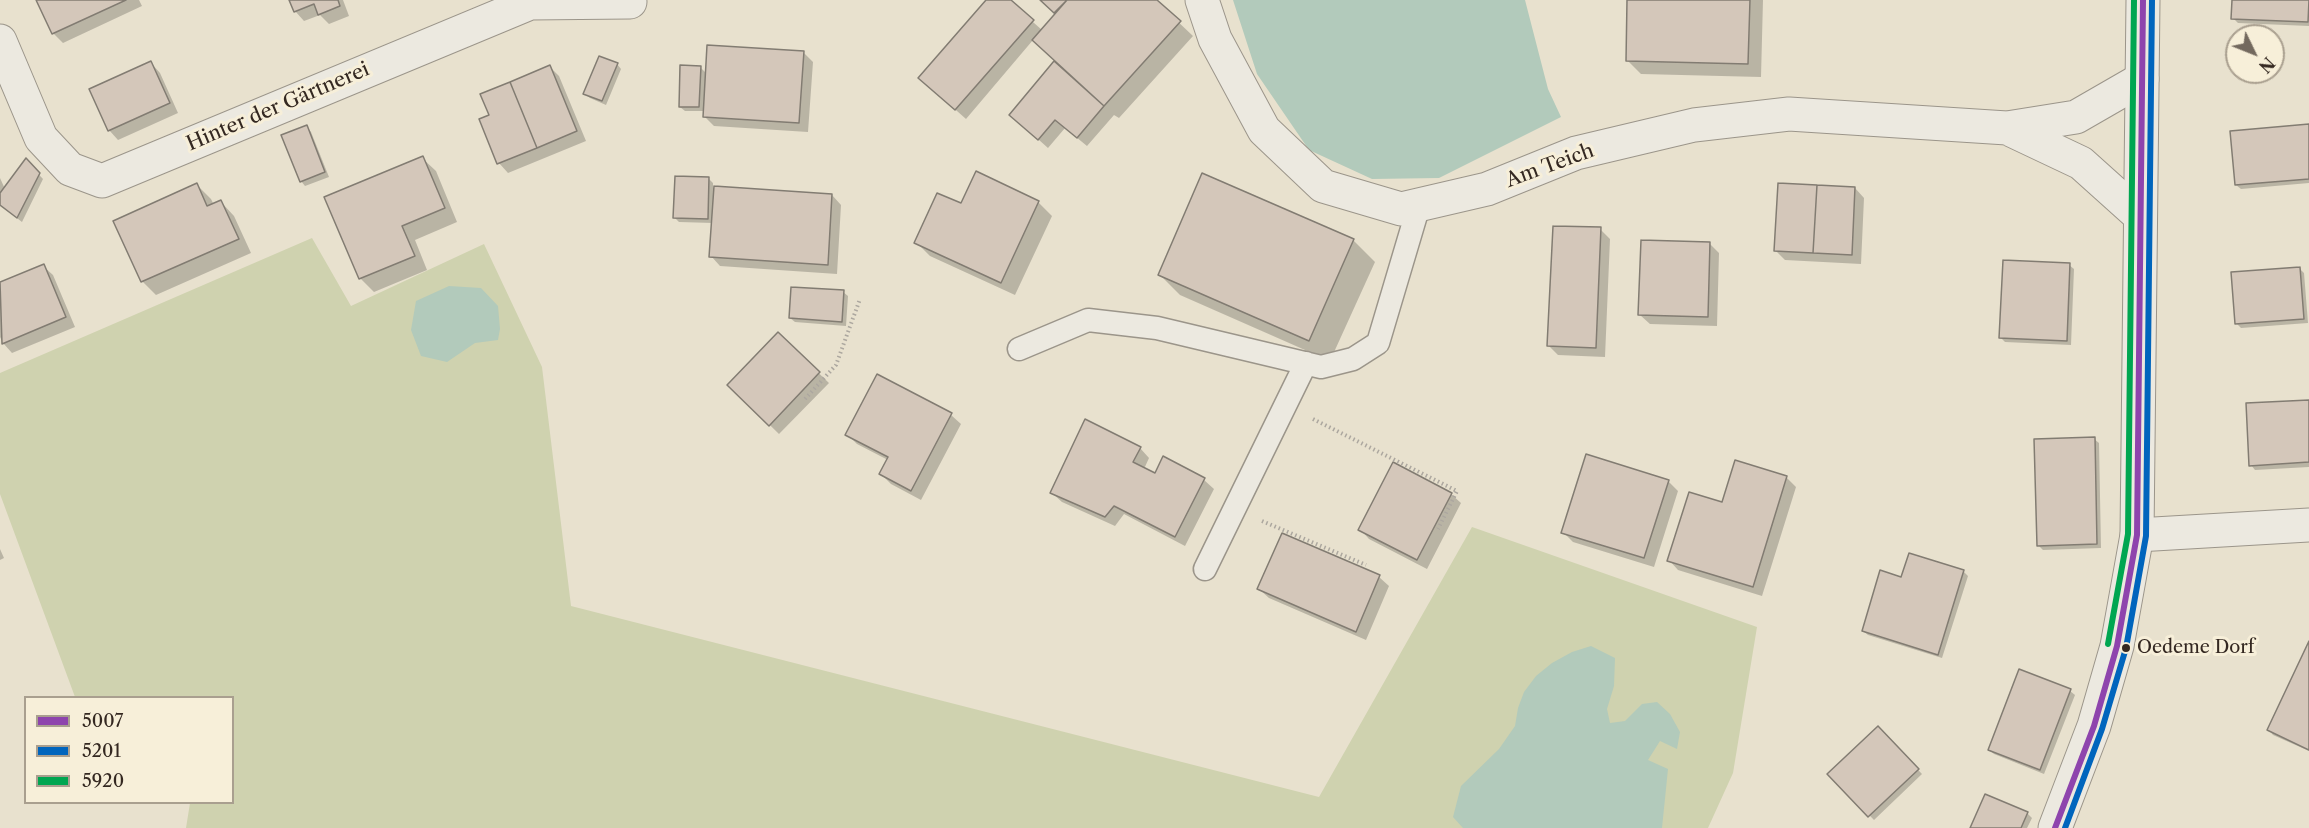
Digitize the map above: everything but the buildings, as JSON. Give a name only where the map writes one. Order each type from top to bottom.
[{"type":"street","name":"Am Teich","points":[[1202,0],[1215,39],[1264,130],[1323,186],[1401,209],[1487,189],[1576,153],[1694,124],[1789,114],[2007,128],[2076,117],[2142,79]]},
{"type":"street","points":[[2055,828],[2094,726],[2117,646],[2137,535],[2143,0]]},
{"type":"street","name":"Hinter der Gärtnerei","points":[[0,41],[41,138],[70,169],[102,181],[530,3],[630,2]]},
{"type":"street","name":"Am Teich","points":[[2007,128],[2081,163],[2140,216]]},
{"type":"street","points":[[2137,535],[2309,525]]},
{"type":"lane","points":[[1018,349],[1088,320],[1157,328],[1321,367],[1353,359],[1378,343],[1419,205]]},
{"type":"lane","points":[[1205,569],[1306,363]]},
{"type":"path","points":[[805,399],[836,364],[860,299]]},
{"type":"path","points":[[1285,406],[1457,490],[1438,529]]},
{"type":"path","points":[[1234,509],[1366,565]]},
{"type":"shaded area","points":[[1233,0],[1525,0],[1548,89],[1561,117],[1439,178],[1372,179],[1309,150],[1257,74]]},
{"type":"shaded area","points":[[312,238],[351,306],[484,244],[542,367],[571,606],[1319,797],[1472,527],[1757,627],[1733,773],[1708,828],[186,828],[190,804],[234,804],[234,696],[75,696],[0,494],[0,373]]},
{"type":"shaded area","points":[[449,286],[481,288],[498,306],[500,329],[498,340],[475,343],[447,362],[421,356],[411,330],[416,301]]},
{"type":"shaded area","points":[[1591,646],[1615,658],[1614,686],[1607,709],[1610,723],[1625,721],[1642,704],[1657,702],[1670,714],[1680,732],[1677,749],[1660,741],[1648,760],[1668,769],[1662,828],[1463,828],[1453,817],[1461,786],[1499,749],[1515,726],[1524,692],[1536,676],[1552,663],[1572,652]]},
{"type":"transit line","name":"5920","points":[[2108,644],[2128,534],[2134,0]]},
{"type":"transit line","name":"5007","points":[[2055,828],[2094,726],[2117,646],[2137,535],[2143,0]]},
{"type":"transit line","name":"5201","points":[[2065,828],[2102,729],[2126,648],[2146,536],[2152,0]]},
{"type":"place","name":"Oedeme Dorf","points":[[2126,648]]}]
